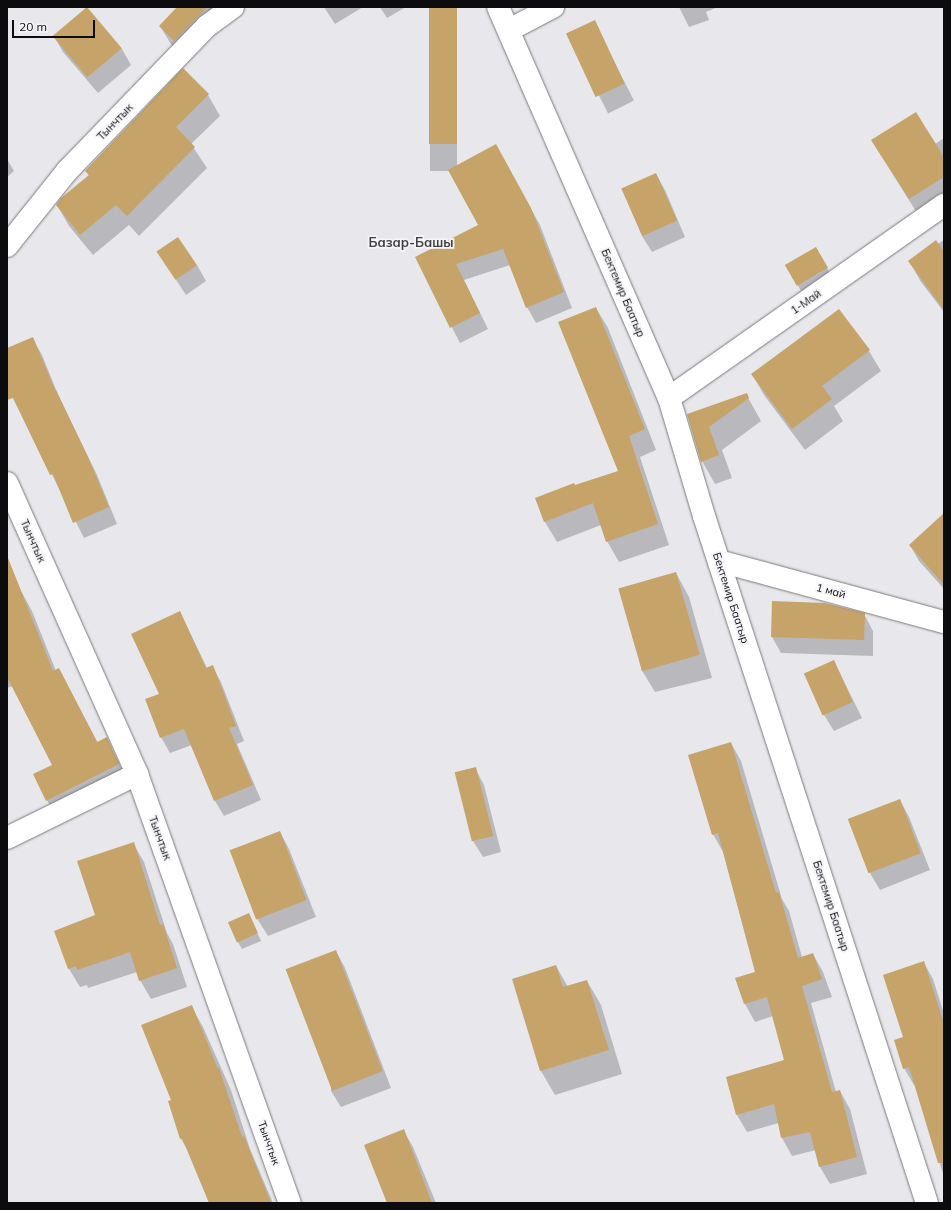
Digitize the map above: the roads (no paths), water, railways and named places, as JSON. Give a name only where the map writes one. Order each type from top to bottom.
[{"type":"street","name":"Тынчтык","points":[[7,246],[67,171],[207,26],[233,7]]},
{"type":"street","name":"Бектемир Баатыр","points":[[498,7],[669,398],[719,561],[927,1203]]},
{"type":"street","points":[[509,30],[553,7]]},
{"type":"street","name":"1-Май","points":[[669,398],[944,205]]},
{"type":"street","name":"Тынчтык","points":[[7,483],[136,774],[290,1203]]},
{"type":"street","name":"1 май","points":[[719,561],[944,622]]},
{"type":"street","points":[[7,838],[136,774]]},
{"type":"district","name":"Базар-Башы","points":[[411,242]]}]
